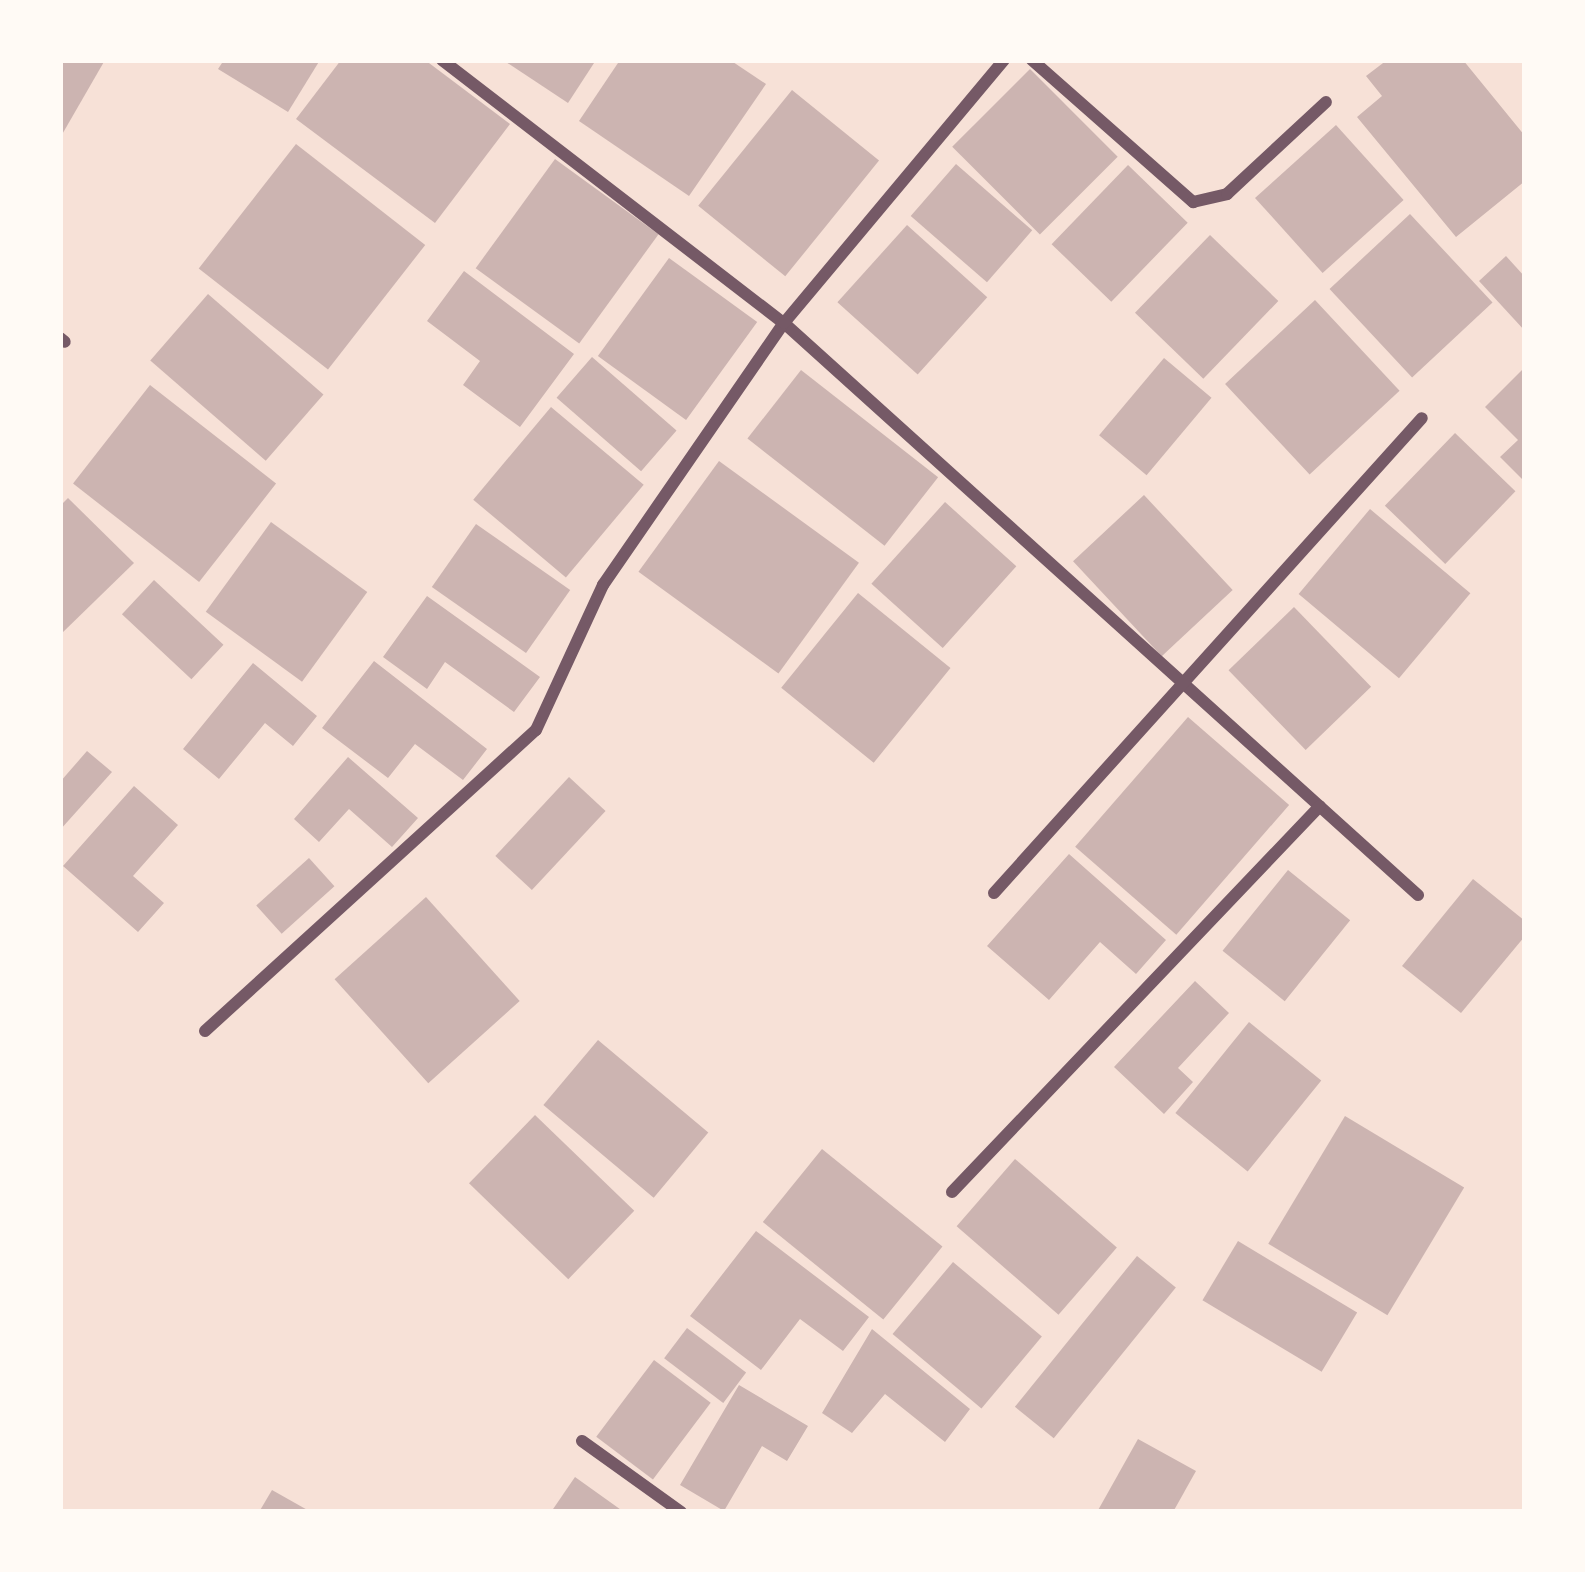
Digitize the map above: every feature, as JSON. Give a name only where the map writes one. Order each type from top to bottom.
[{"type":"street","points":[[442,60],[784,322],[1418,895]]},
{"type":"street","points":[[205,1031],[536,730],[603,585],[784,322],[1004,60]]},
{"type":"street","points":[[1032,60],[1193,202],[1227,194],[1326,102]]},
{"type":"street","points":[[994,893],[1422,418]]},
{"type":"street","points":[[952,1192],[1320,806]]},
{"type":"street","points":[[582,1441],[681,1512]]},
{"type":"building","points":[[60,60],[105,60],[60,138]]},
{"type":"building","points":[[224,60],[320,60],[288,112],[218,69]]},
{"type":"building","points":[[341,60],[425,60],[510,124],[435,223],[296,119]]},
{"type":"building","points":[[503,60],[596,60],[568,103]]},
{"type":"building","points":[[620,60],[730,60],[766,84],[689,196],[579,121]]},
{"type":"building","points":[[1387,60],[1463,60],[1525,136],[1525,181],[1456,237],[1357,117],[1382,96],[1366,76]]},
{"type":"building","points":[[1030,69],[1118,157],[1040,234],[952,147]]},
{"type":"building","points":[[792,90],[879,160],[785,276],[698,206]]},
{"type":"building","points":[[1336,125],[1404,200],[1323,273],[1255,198]]},
{"type":"building","points":[[296,144],[425,245],[328,369],[199,269]]},
{"type":"building","points":[[555,159],[659,234],[579,343],[476,268]]},
{"type":"building","points":[[956,164],[1032,230],[987,282],[911,216]]},
{"type":"building","points":[[1128,165],[1188,223],[1111,302],[1052,244]]},
{"type":"building","points":[[1410,214],[1493,302],[1412,378],[1330,289]]},
{"type":"building","points":[[907,225],[987,297],[918,375],[837,302]]},
{"type":"building","points":[[1210,235],[1278,301],[1203,379],[1135,313]]},
{"type":"building","points":[[1506,256],[1525,277],[1525,331],[1479,281]]},
{"type":"building","points":[[669,258],[757,322],[686,420],[598,356]]},
{"type":"building","points":[[464,271],[574,354],[520,427],[463,385],[480,361],[427,321]]},
{"type":"building","points":[[208,294],[323,394],[266,461],[150,360]]},
{"type":"building","points":[[1315,300],[1400,391],[1310,475],[1225,384]]},
{"type":"building","points":[[592,357],[677,430],[641,471],[557,398]]},
{"type":"building","points":[[1164,358],[1211,398],[1147,475],[1099,435]]},
{"type":"building","points":[[1525,367],[1525,482],[1500,457],[1518,440],[1485,407]]},
{"type":"building","points":[[801,370],[938,477],[885,546],[747,439]]},
{"type":"building","points":[[150,385],[276,484],[199,582],[73,484]]},
{"type":"building","points":[[551,407],[644,485],[566,577],[473,500]]},
{"type":"building","points":[[1455,433],[1515,491],[1445,564],[1385,506]]},
{"type":"building","points":[[719,461],[859,563],[778,674],[638,572]]},
{"type":"building","points":[[1144,495],[1233,590],[1162,656],[1073,561]]},
{"type":"building","points":[[68,498],[134,563],[60,635],[60,506]]},
{"type":"building","points":[[945,502],[1016,566],[943,648],[871,584]]},
{"type":"building","points":[[1370,509],[1470,593],[1399,678],[1299,594]]},
{"type":"building","points":[[271,522],[367,592],[302,682],[206,612]]},
{"type":"building","points":[[476,524],[570,590],[526,653],[432,587]]},
{"type":"building","points":[[154,580],[223,645],[191,679],[122,614]]},
{"type":"building","points":[[858,593],[950,668],[874,763],[781,688]]},
{"type":"building","points":[[427,596],[540,677],[514,712],[445,662],[427,689],[383,657]]},
{"type":"building","points":[[1294,607],[1371,687],[1306,750],[1229,670]]},
{"type":"building","points":[[374,661],[487,749],[463,780],[415,744],[388,778],[322,728]]},
{"type":"building","points":[[253,663],[317,716],[293,746],[265,723],[219,779],[183,749]]},
{"type":"building","points":[[1188,717],[1289,805],[1176,935],[1075,847]]},
{"type":"building","points":[[87,751],[112,772],[60,830],[60,782]]},
{"type":"building","points":[[348,757],[418,818],[392,847],[349,809],[319,842],[294,819]]},
{"type":"building","points":[[569,777],[606,811],[532,890],[495,856]]},
{"type":"building","points":[[134,786],[178,825],[133,876],[164,903],[138,932],[63,866]]},
{"type":"building","points":[[1069,854],[1166,940],[1136,974],[1100,942],[1049,1000],[987,946]]},
{"type":"building","points":[[309,858],[334,886],[282,934],[256,906]]},
{"type":"building","points":[[1288,870],[1350,920],[1285,1001],[1223,951]]},
{"type":"building","points":[[1473,879],[1525,921],[1525,936],[1461,1013],[1402,966]]},
{"type":"building","points":[[426,897],[520,1001],[428,1083],[335,979]]},
{"type":"building","points":[[1195,981],[1229,1013],[1178,1068],[1193,1082],[1164,1114],[1114,1067]]},
{"type":"building","points":[[1249,1022],[1321,1081],[1248,1171],[1175,1113]]},
{"type":"building","points":[[598,1040],[708,1133],[654,1198],[543,1105]]},
{"type":"building","points":[[535,1115],[634,1211],[568,1279],[469,1183]]},
{"type":"building","points":[[1345,1116],[1464,1188],[1387,1315],[1268,1244]]},
{"type":"building","points":[[822,1149],[942,1247],[883,1320],[763,1222]]},
{"type":"building","points":[[1015,1159],[1117,1248],[1058,1315],[957,1226]]},
{"type":"building","points":[[756,1231],[869,1317],[843,1351],[800,1319],[761,1370],[690,1316]]},
{"type":"building","points":[[1238,1241],[1357,1313],[1322,1372],[1202,1300]]},
{"type":"building","points":[[1137,1256],[1176,1287],[1054,1438],[1015,1407]]},
{"type":"building","points":[[953,1262],[1042,1337],[981,1409],[893,1334]]},
{"type":"building","points":[[687,1328],[746,1373],[723,1403],[664,1358]]},
{"type":"building","points":[[872,1329],[970,1409],[945,1442],[885,1394],[852,1433],[822,1413]]},
{"type":"building","points":[[654,1360],[711,1403],[653,1479],[596,1437]]},
{"type":"building","points":[[739,1385],[808,1426],[787,1461],[762,1446],[724,1511],[680,1485]]},
{"type":"building","points":[[1138,1439],[1196,1471],[1173,1512],[1097,1512]]},
{"type":"building","points":[[575,1477],[624,1512],[551,1512]]},
{"type":"building","points":[[272,1490],[311,1512],[259,1512]]}]
